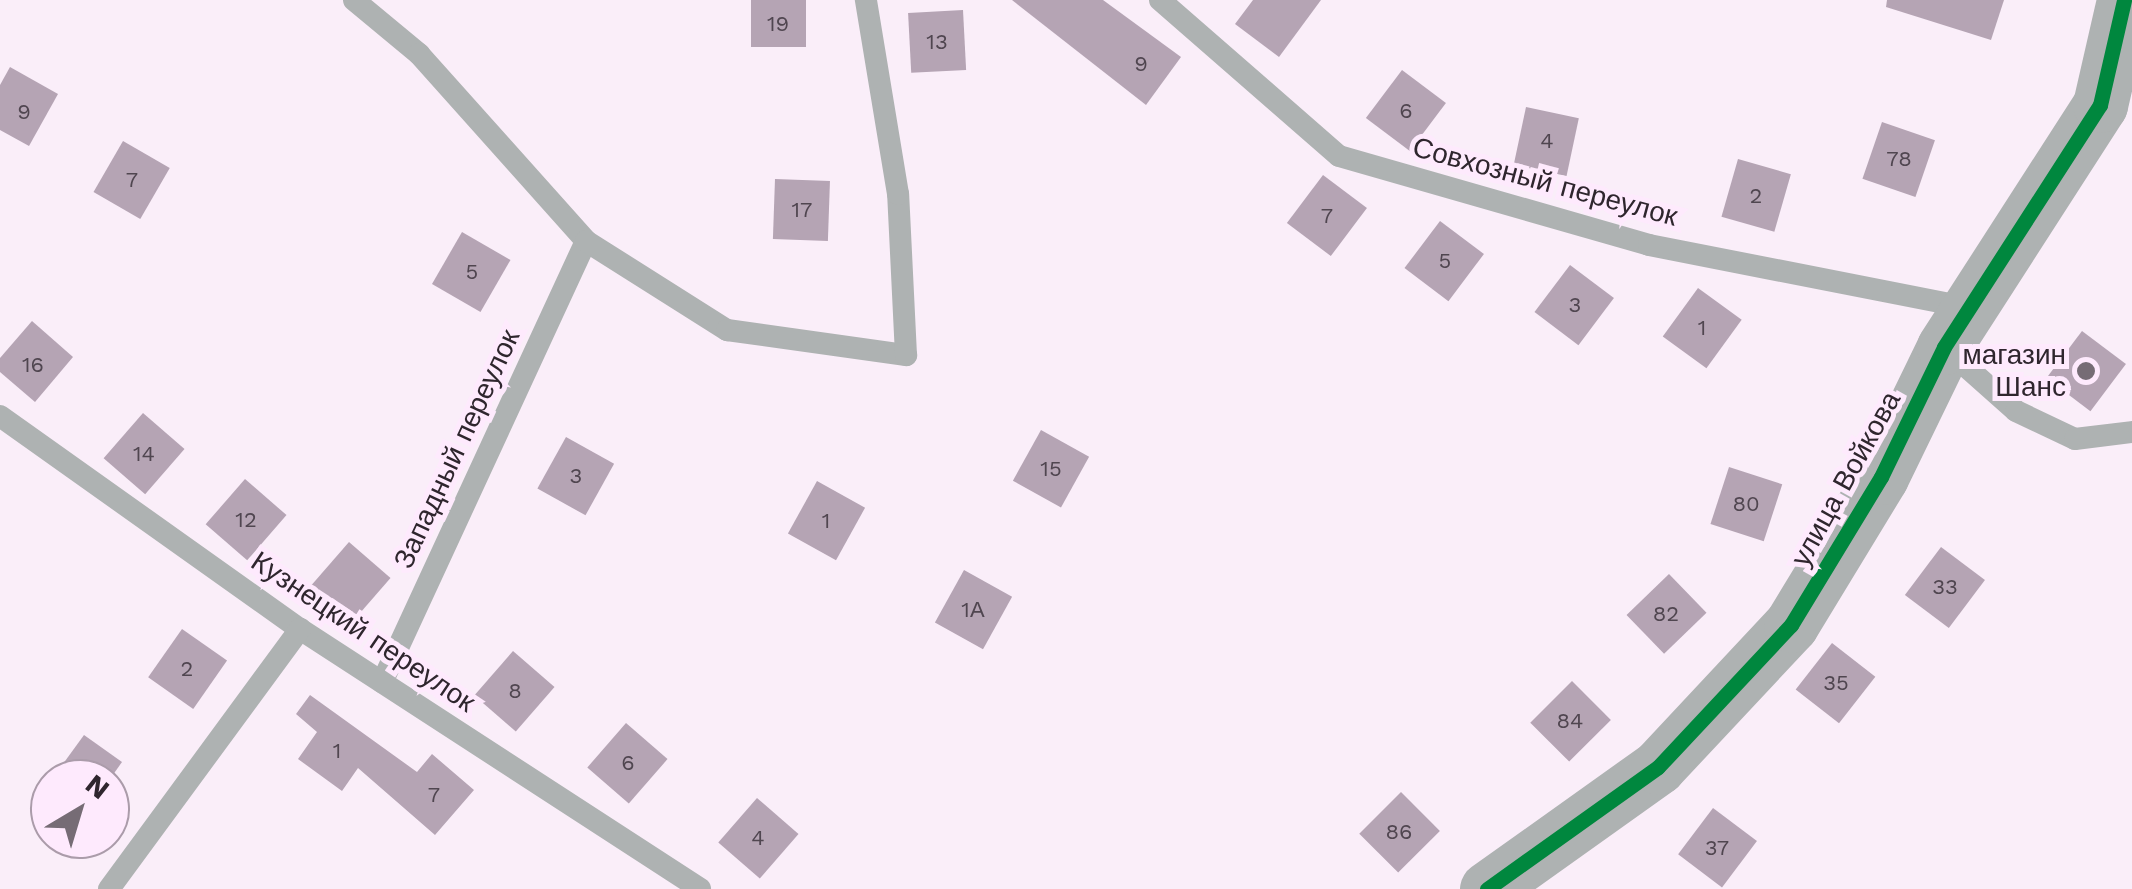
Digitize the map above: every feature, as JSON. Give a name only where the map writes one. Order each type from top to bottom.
[{"type":"street","name":"улица Войкова","points":[[1487,889],[1658,768],[1791,625],[1882,478],[1956,327],[2100,105],[2124,0]]},
{"type":"lane","points":[[354,0],[418,54],[586,242],[727,330],[906,355],[898,194],[866,0]]},
{"type":"lane","name":"Совхозный переулок","points":[[1160,0],[1339,156],[1956,327]]},
{"type":"lane","name":"Западный переулок","points":[[382,682],[586,242]]},
{"type":"lane","points":[[1956,327],[2016,411],[2075,438],[2132,432]]},
{"type":"lane","name":"Кузнецкий переулок","points":[[0,416],[300,629],[700,889]]},
{"type":"lane","points":[[109,889],[300,629]]},
{"type":"building","points":[[751,0],[806,0],[806,47],[751,47]]},
{"type":"building","points":[[1012,0],[1103,0],[1181,57],[1146,105]]},
{"type":"building","points":[[1253,0],[1321,0],[1279,57],[1235,24]]},
{"type":"building","points":[[1887,0],[2004,0],[1991,40],[1886,7]]},
{"type":"building","points":[[963,10],[966,70],[911,73],[908,13]]},
{"type":"building","points":[[10,67],[58,94],[29,146],[0,130],[0,85]]},
{"type":"building","points":[[1402,70],[1446,103],[1410,151],[1366,118]]},
{"type":"building","points":[[1526,107],[1579,118],[1567,176],[1514,165]]},
{"type":"building","points":[[1882,122],[1935,140],[1915,197],[1862,179]]},
{"type":"building","points":[[123,141],[170,168],[140,219],[94,192]]},
{"type":"building","points":[[1738,159],[1791,174],[1774,232],[1721,217]]},
{"type":"building","points":[[1323,175],[1367,208],[1331,256],[1287,223]]},
{"type":"building","points":[[775,179],[830,181],[828,241],[773,239]]},
{"type":"building","points":[[1440,221],[1484,254],[1448,301],[1404,268]]},
{"type":"building","points":[[462,232],[510,260],[480,312],[432,284]]},
{"type":"building","points":[[1570,265],[1614,298],[1578,345],[1534,312]]},
{"type":"building","points":[[1698,288],[1742,320],[1706,368],[1663,337]]},
{"type":"building","points":[[32,321],[73,357],[35,402],[0,372],[0,358]]},
{"type":"building","name":"магазин Шанс","points":[[2082,331],[2126,364],[2090,411],[2046,378]]},
{"type":"building","points":[[143,413],[185,449],[145,494],[104,458]]},
{"type":"building","points":[[1041,430],[1089,457],[1061,507],[1013,481]]},
{"type":"building","points":[[566,437],[614,464],[586,515],[537,489]]},
{"type":"building","points":[[1729,467],[1782,484],[1764,541],[1710,524]]},
{"type":"building","points":[[245,479],[287,515],[247,560],[206,524]]},
{"type":"building","points":[[817,481],[865,508],[836,560],[788,533]]},
{"type":"building","points":[[349,542],[391,578],[351,623],[310,587]]},
{"type":"building","points":[[1941,547],[1985,580],[1949,628],[1905,595]]},
{"type":"building","points":[[964,570],[1012,597],[983,649],[935,622]]},
{"type":"building","points":[[1669,574],[1707,613],[1664,654],[1627,615]]},
{"type":"building","points":[[182,629],[227,661],[193,709],[148,677]]},
{"type":"building","points":[[1832,643],[1875,677],[1839,723],[1796,689]]},
{"type":"building","points":[[513,651],[555,687],[516,732],[474,696]]},
{"type":"building","points":[[1572,681],[1611,720],[1569,762],[1530,723]]},
{"type":"building","points":[[310,695],[417,772],[432,754],[474,790],[435,835],[358,768],[342,791],[298,759],[317,732],[296,714]]},
{"type":"building","points":[[626,723],[668,759],[629,804],[587,768]]},
{"type":"building","points":[[84,735],[118,759],[67,759]]},
{"type":"building","points":[[1401,792],[1440,831],[1398,873],[1359,834]]},
{"type":"building","points":[[757,798],[799,834],[760,879],[718,843]]},
{"type":"building","points":[[1713,808],[1757,841],[1722,887],[1678,854]]},
{"type":"cycle path","points":[[1487,889],[1658,767],[1791,625],[1881,477],[1944,347],[2100,105],[2124,0]]},
{"type":"place","name":"магазин Шанс","points":[[2086,371]]}]
